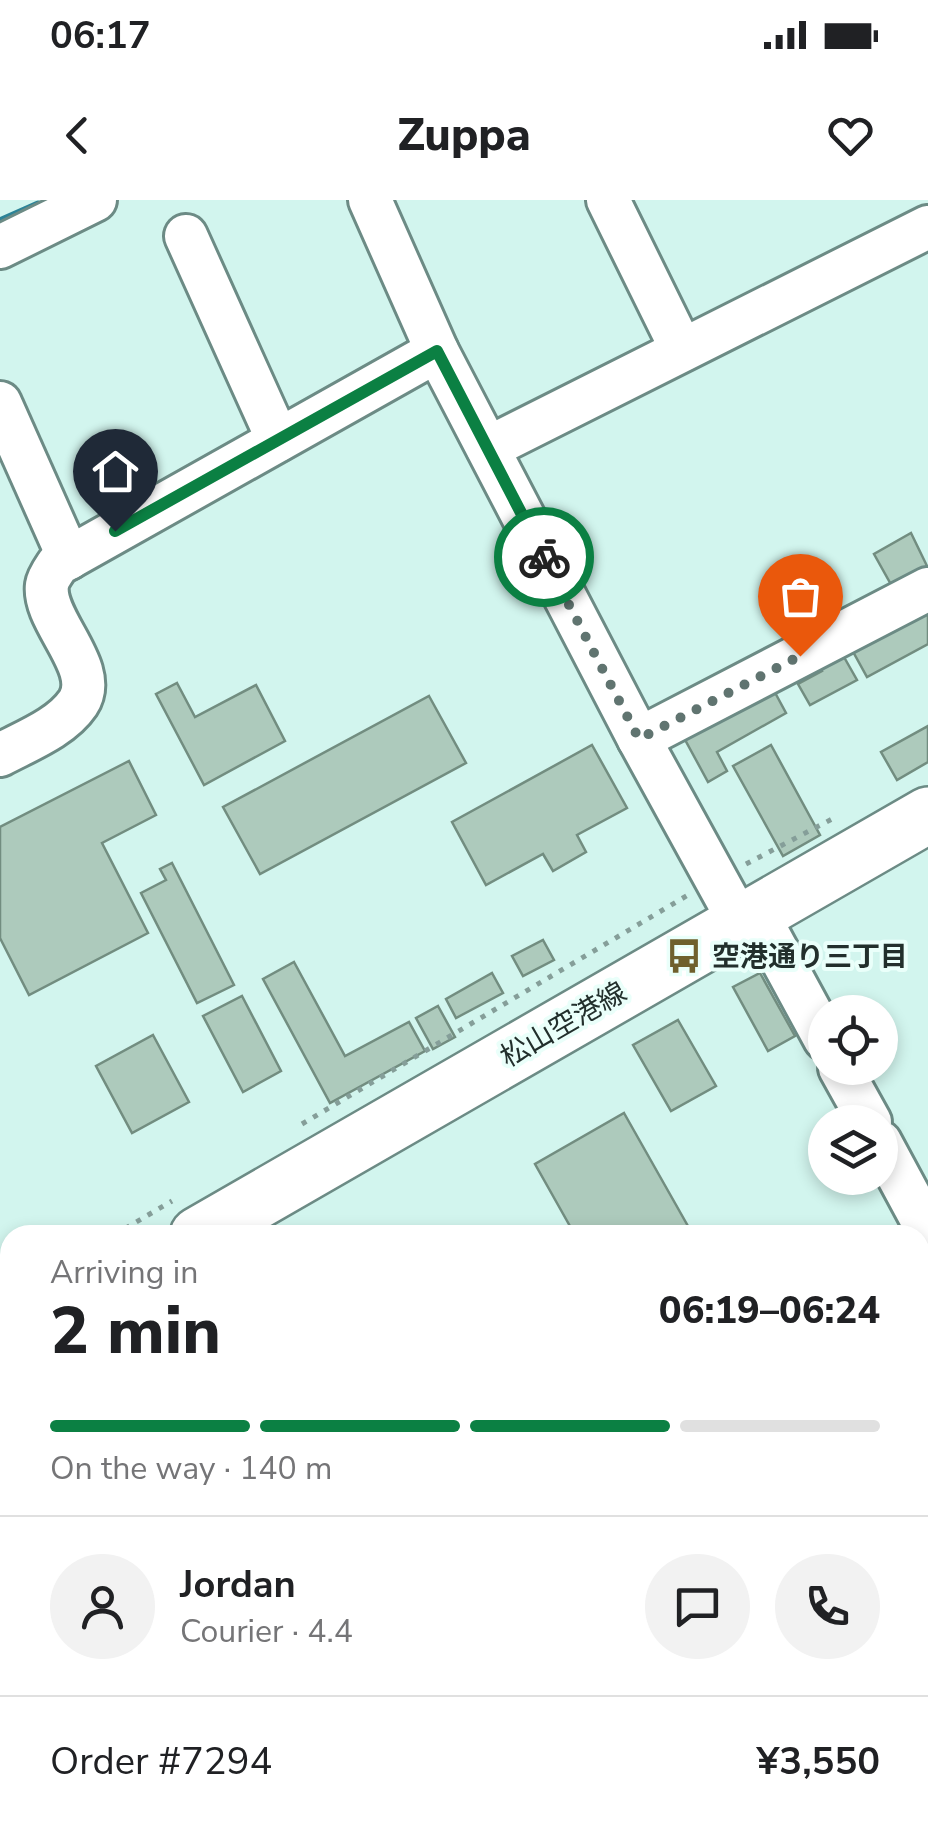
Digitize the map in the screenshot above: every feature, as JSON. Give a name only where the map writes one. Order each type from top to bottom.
[{"type":"main road","name":"松山空港線","points":[[189,1216],[737,904],[928,815]]},
{"type":"street","points":[[0,247],[95,200]]},
{"type":"street","points":[[370,200],[437,351],[639,739],[808,1014]]},
{"type":"street","points":[[608,200],[682,350]]},
{"type":"street","points":[[488,448],[928,226],[914,200]]},
{"type":"street","points":[[186,236],[278,440]]},
{"type":"street","points":[[0,755],[44,732],[81,700],[84,682],[48,600],[47,582],[58,564],[437,351]]},
{"type":"street","points":[[10,401],[69,558]]},
{"type":"street","points":[[639,739],[928,590]]},
{"type":"street","points":[[898,1175],[925,1225]]},
{"type":"path","points":[[297,1127],[737,904],[840,815]]},
{"type":"path","points":[[153,1225],[189,1216]]},
{"type":"building","points":[[911,533],[928,568],[893,588],[874,554]]},
{"type":"building","points":[[928,605],[928,644],[867,677],[851,648]]},
{"type":"building","points":[[840,650],[857,680],[810,705],[798,684],[822,671],[817,662]]},
{"type":"building","points":[[177,683],[195,717],[256,685],[285,741],[204,785],[156,694]]},
{"type":"building","points":[[772,687],[786,713],[717,752],[727,771],[708,782],[683,736]]},
{"type":"building","points":[[429,696],[466,763],[260,874],[223,807]]},
{"type":"building","points":[[928,726],[928,762],[897,780],[881,752]]},
{"type":"building","points":[[592,745],[627,808],[577,835],[586,852],[553,871],[543,854],[486,885],[452,822]]},
{"type":"building","points":[[771,745],[820,835],[783,856],[733,766]]},
{"type":"building","points":[[129,761],[156,815],[102,843],[148,933],[29,995],[0,938],[0,827]]},
{"type":"building","points":[[172,863],[234,985],[197,1003],[141,893],[166,880],[160,869]]},
{"type":"building","points":[[543,940],[554,960],[523,976],[512,956]]},
{"type":"building","points":[[294,962],[345,1056],[409,1022],[425,1051],[330,1103],[263,979]]},
{"type":"building","points":[[492,973],[503,993],[456,1018],[446,999]]},
{"type":"building","points":[[760,973],[795,1036],[768,1051],[733,987]]},
{"type":"building","points":[[242,996],[281,1071],[243,1092],[203,1016]]},
{"type":"building","points":[[438,1006],[455,1037],[433,1049],[416,1018]]},
{"type":"building","points":[[678,1020],[716,1086],[671,1111],[633,1045]]},
{"type":"building","points":[[153,1035],[189,1102],[132,1133],[96,1066]]},
{"type":"building","points":[[624,1113],[687,1225],[569,1225],[535,1164]]},
{"type":"waterway","points":[[0,222],[38,205]]},
{"type":"way so far","points":[[544,557],[639,739],[800,656]]},
{"type":"place","name":"空港通り三丁目","points":[[684,956]]},
{"type":"route","points":[[115,531],[437,351],[544,557]]}]
